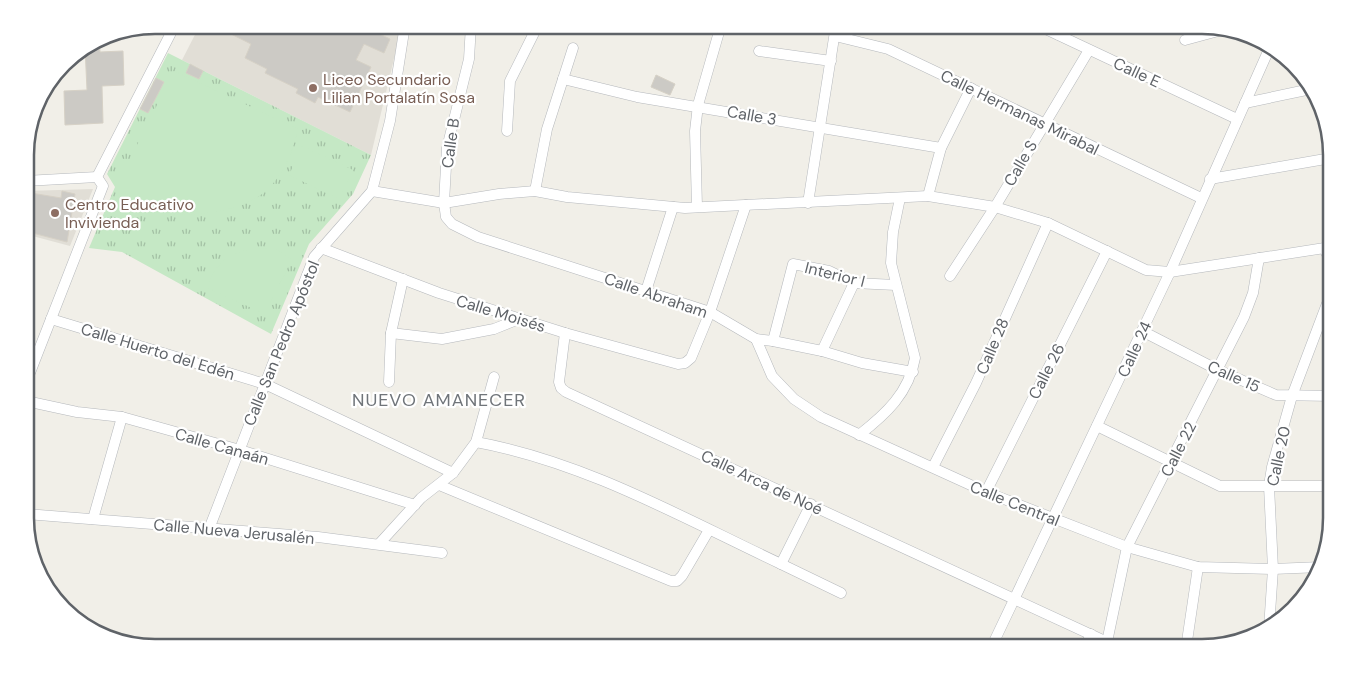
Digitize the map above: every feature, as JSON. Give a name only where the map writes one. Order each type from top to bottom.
[{"type":"street","points":[[97,177],[170,34]]},
{"type":"street","name":"Calle San Pedro Apóstol","points":[[209,529],[314,257],[372,191],[390,121],[404,34]]},
{"type":"street","name":"Calle B","points":[[444,203],[447,148],[469,59],[470,34]]},
{"type":"street","points":[[507,131],[510,81],[534,34]]},
{"type":"street","points":[[696,207],[695,131],[698,106],[716,34]]},
{"type":"street","points":[[808,203],[835,34]]},
{"type":"street","name":"Calle Hermanas Mirabal","points":[[847,34],[888,49],[1202,198]]},
{"type":"street","points":[[1185,40],[1206,34]]},
{"type":"street","name":"Calle E","points":[[1059,35],[1237,119]]},
{"type":"street","points":[[535,191],[548,129],[573,48]]},
{"type":"street","name":"Calle S","points":[[950,276],[995,207],[1089,50]]},
{"type":"street","points":[[759,51],[831,61]]},
{"type":"street","name":"Calle 24","points":[[995,639],[1170,272],[1267,53]]},
{"type":"street","name":"Calle 3","points":[[563,79],[637,97],[820,126],[941,148]]},
{"type":"street","points":[[928,196],[941,148],[971,88]]},
{"type":"street","points":[[1244,103],[1304,90]]},
{"type":"street","points":[[1210,179],[1323,159]]},
{"type":"street","points":[[34,180],[97,177]]},
{"type":"street","points":[[34,363],[103,186],[97,177]]},
{"type":"street","points":[[372,191],[444,203],[535,191],[567,196],[696,207],[928,196],[995,207],[1048,223],[1146,270],[1170,272],[1323,248]]},
{"type":"street","points":[[859,435],[884,416],[898,401],[913,372],[916,358],[891,263],[893,232],[900,198]]},
{"type":"street","name":"Calle Abraham","points":[[444,203],[446,217],[452,224],[464,231],[710,312],[756,339],[773,340],[862,363],[913,372]]},
{"type":"street","points":[[710,312],[746,205]]},
{"type":"street","points":[[646,292],[673,206]]},
{"type":"street","name":"Calle 28","points":[[933,467],[976,383],[1048,223]]},
{"type":"street","name":"Calle Moisés","points":[[321,248],[403,280],[520,319],[678,364],[685,364],[691,358],[710,312]]},
{"type":"street","name":"Calle 26","points":[[986,492],[1107,251]]},
{"type":"street","name":"Calle 22","points":[[1108,639],[1127,547],[1218,370],[1253,294],[1259,258]]},
{"type":"street","name":"Interior I","points":[[773,340],[793,264],[829,271],[854,283],[896,285]]},
{"type":"street","points":[[389,382],[391,333],[403,280]]},
{"type":"street","points":[[822,352],[854,283]]},
{"type":"street","name":"Calle 20","points":[[1270,619],[1273,569],[1269,486],[1292,396],[1323,314]]},
{"type":"street","name":"Calle Huerto del Edén","points":[[51,319],[265,384],[454,473]]},
{"type":"street","points":[[391,333],[442,339],[494,329],[520,319]]},
{"type":"street","name":"Calle 15","points":[[1142,331],[1218,370],[1276,395],[1323,396]]},
{"type":"street","name":"Calle Arca de Noé","points":[[565,333],[559,382],[561,388],[566,392],[811,504],[1014,601],[1101,639]]},
{"type":"street","name":"Calle Central","points":[[756,339],[772,376],[794,399],[821,417],[986,492],[1127,547],[1198,567],[1273,569],[1313,567]]},
{"type":"street","points":[[379,544],[415,505],[454,473],[476,442],[494,377]]},
{"type":"street","name":"Calle Canaán","points":[[34,403],[77,412],[122,417],[240,450],[415,505]]},
{"type":"street","points":[[93,519],[122,417]]},
{"type":"street","points":[[1097,426],[1220,486],[1323,486]]},
{"type":"street","points":[[476,442],[511,448],[594,476],[841,593]]},
{"type":"street","points":[[439,484],[671,581],[677,581],[682,576],[709,530]]},
{"type":"street","points":[[781,564],[811,504]]},
{"type":"street","name":"Calle Nueva Jerusalén","points":[[34,515],[379,544],[442,553]]},
{"type":"street","points":[[1187,639],[1198,567]]},
{"type":"street","points":[[1089,639],[1091,634]]},
{"type":"shaded area","name":"Liceo Secundario Lilian Portalatín Sosa","points":[[195,34],[400,34],[371,155],[182,60]]},
{"type":"shaded area","name":"Centro Educativo Invivienda","points":[[93,189],[70,246],[34,236],[34,191]]},
{"type":"green space","points":[[168,53],[371,155],[353,194],[309,244],[271,334],[122,252],[89,248],[115,187],[107,174]]},
{"type":"green space","points":[[174,71],[298,129],[285,167],[270,187],[259,196],[244,204],[210,213],[174,214],[143,209],[114,191]]},
{"type":"green space","points":[[302,146],[353,170],[339,199],[289,175]]},
{"type":"green space","points":[[255,248],[275,249],[292,259],[265,314],[208,288],[214,271],[224,260]]},
{"type":"building","points":[[231,34],[380,34],[390,39],[384,53],[364,44],[356,60],[371,67],[350,112],[318,97],[315,103],[296,93],[298,89],[265,73],[267,69],[245,58],[251,44]]},
{"type":"building","points":[[100,47],[100,52],[123,51],[124,85],[102,86],[103,123],[65,125],[64,91],[87,90],[85,56]]},
{"type":"building","points":[[190,64],[203,71],[199,79],[186,73]]},
{"type":"building","points":[[656,75],[675,84],[670,95],[651,87]]},
{"type":"building","points":[[156,78],[164,82],[148,113],[140,109]]},
{"type":"building","points":[[62,191],[75,194],[67,242],[34,233],[34,194],[61,198]]},
{"type":"place","name":"Liceo Secundario Lilian Portalatín Sosa","points":[[313,88]]},
{"type":"place","name":"Centro Educativo Invivienda","points":[[55,213]]},
{"type":"district","name":"NUEVO AMANECER","points":[[439,400]]}]
